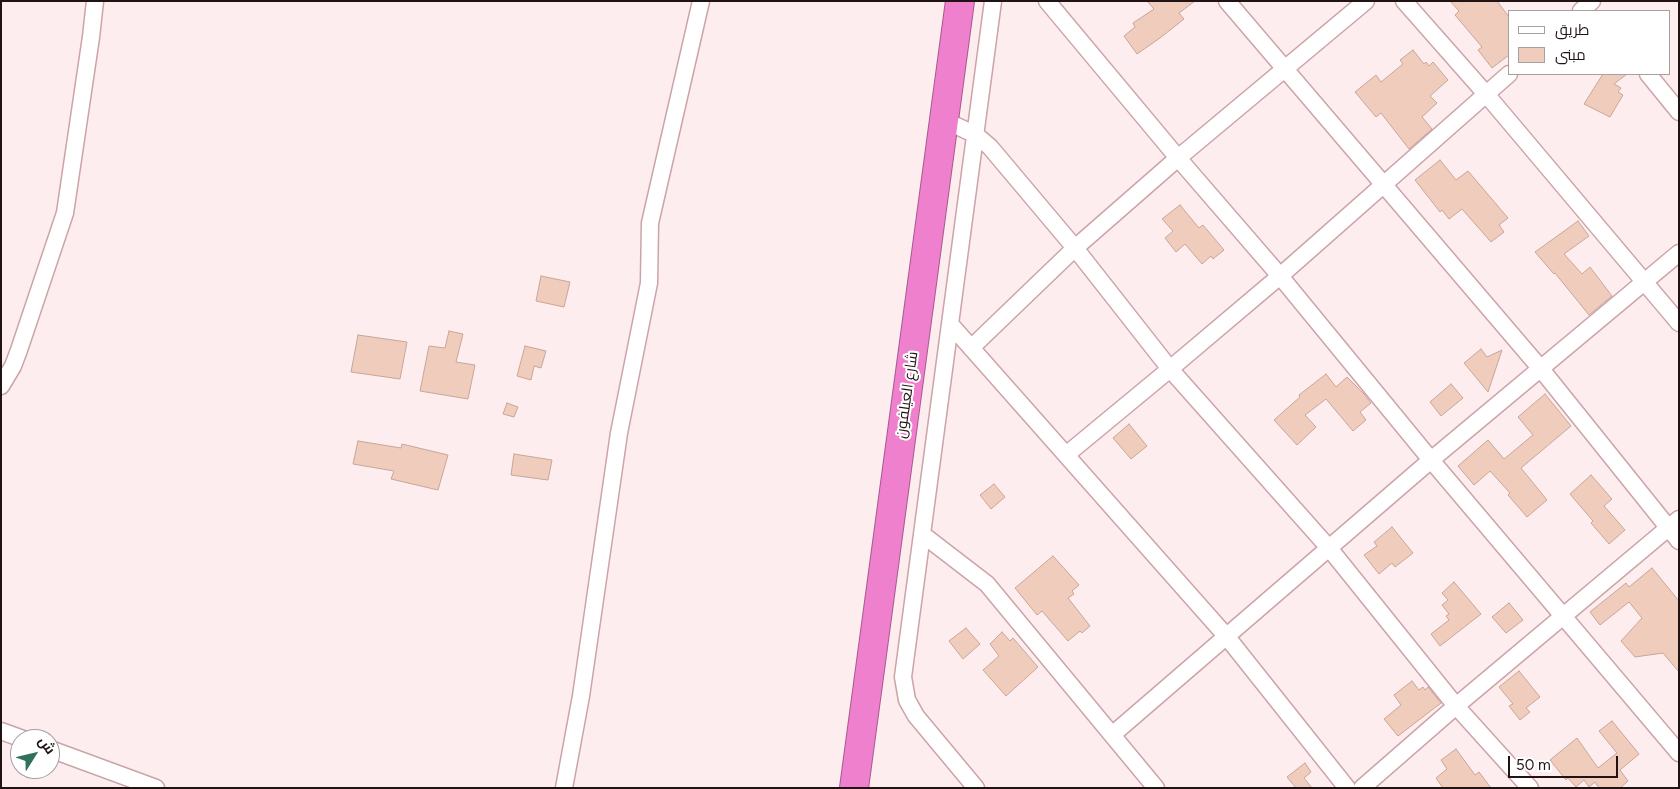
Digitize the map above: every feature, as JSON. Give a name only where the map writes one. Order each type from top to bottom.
[{"type":"highway","name":"شارع العيلفون","points":[[854,788],[960,1]]},
{"type":"street","points":[[1,386],[20,350],[65,213],[95,1]]},
{"type":"street","points":[[564,788],[587,657],[619,432],[649,283],[650,223],[700,1]]},
{"type":"street","points":[[976,788],[916,716],[907,700],[904,689],[904,665],[994,1]]},
{"type":"street","points":[[1047,1],[1679,753]]},
{"type":"street","points":[[1227,1],[1541,369],[1675,530],[1563,616],[1362,788]]},
{"type":"street","points":[[971,348],[1075,248],[1178,158],[1366,1]]},
{"type":"street","points":[[1404,1],[1486,94],[1644,284],[1679,323]]},
{"type":"street","points":[[1582,10],[1593,1]]},
{"type":"street","points":[[1066,454],[1280,276],[1508,75]]},
{"type":"street","points":[[1649,75],[1679,112]]},
{"type":"street","points":[[944,120],[976,135],[990,147],[1075,248],[1170,369],[1329,548],[1456,706],[1530,788]]},
{"type":"street","points":[[1112,735],[1431,460],[1679,253]]},
{"type":"street","points":[[951,325],[1227,637],[1347,788]]},
{"type":"street","points":[[922,534],[987,584],[1156,788]]},
{"type":"street","points":[[60,753],[156,788]]},
{"type":"building","points":[[1147,1],[1195,1],[1179,13],[1184,19],[1137,54],[1124,36],[1135,27],[1133,23],[1154,9]]},
{"type":"building","points":[[1450,1],[1497,1],[1508,16],[1508,56],[1492,68],[1478,50],[1482,47],[1455,15],[1459,11]]},
{"type":"building","points":[[1413,50],[1424,64],[1426,62],[1429,66],[1433,62],[1448,80],[1430,96],[1437,103],[1422,117],[1432,129],[1409,149],[1381,113],[1376,117],[1355,92],[1376,75],[1381,82],[1403,64],[1400,60]]},
{"type":"building","points":[[1602,75],[1626,75],[1614,84],[1621,88],[1618,92],[1623,95],[1610,117],[1584,104]]},
{"type":"building","points":[[1440,160],[1456,180],[1468,171],[1508,218],[1499,225],[1504,232],[1491,242],[1462,209],[1449,219],[1442,210],[1440,212],[1415,180]]},
{"type":"building","points":[[1180,205],[1199,228],[1203,225],[1224,250],[1213,259],[1211,256],[1202,264],[1185,244],[1176,252],[1165,238],[1173,231],[1162,219]]},
{"type":"building","points":[[1578,221],[1589,236],[1564,254],[1582,274],[1590,267],[1612,296],[1589,315],[1555,273],[1535,252]]},
{"type":"building","points":[[541,276],[570,282],[564,307],[536,301]]},
{"type":"building","points":[[449,331],[463,334],[456,362],[475,365],[468,399],[420,391],[429,346],[445,348]]},
{"type":"building","points":[[358,335],[407,342],[400,379],[351,372]]},
{"type":"building","points":[[525,346],[546,351],[541,368],[534,366],[531,380],[517,376]]},
{"type":"building","points":[[1481,349],[1487,357],[1502,350],[1488,392],[1464,363]]},
{"type":"building","points":[[1326,374],[1336,387],[1347,377],[1364,394],[1371,403],[1360,412],[1366,420],[1353,431],[1326,399],[1305,415],[1316,427],[1297,445],[1274,420],[1300,397],[1299,395]]},
{"type":"building","points":[[1451,384],[1463,398],[1441,416],[1430,402]]},
{"type":"building","points":[[1545,394],[1571,426],[1521,468],[1547,500],[1527,517],[1508,495],[1510,493],[1490,471],[1474,485],[1458,466],[1488,440],[1504,459],[1533,435],[1518,417]]},
{"type":"building","points":[[507,403],[518,407],[514,417],[503,414]]},
{"type":"building","points":[[1129,424],[1147,446],[1131,459],[1113,438]]},
{"type":"building","points":[[358,441],[401,448],[402,444],[448,455],[438,490],[391,479],[394,471],[353,464]]},
{"type":"building","points":[[514,454],[552,460],[548,480],[511,475]]},
{"type":"building","points":[[1591,475],[1612,499],[1604,506],[1625,530],[1609,544],[1591,523],[1593,521],[1570,494]]},
{"type":"building","points":[[994,484],[1005,497],[991,509],[980,495]]},
{"type":"building","points":[[1392,527],[1413,553],[1395,567],[1392,563],[1379,574],[1364,555],[1377,546],[1374,542]]},
{"type":"building","points":[[1053,556],[1079,585],[1072,591],[1074,594],[1068,598],[1090,626],[1082,633],[1080,631],[1068,641],[1042,611],[1037,615],[1015,588]]},
{"type":"building","points":[[1652,568],[1679,601],[1679,672],[1663,653],[1635,657],[1621,641],[1642,618],[1629,602],[1600,625],[1590,612],[1626,583],[1629,587]]},
{"type":"building","points":[[1454,582],[1481,614],[1440,646],[1431,634],[1449,620],[1446,616],[1449,614],[1442,605],[1448,600],[1442,593]]},
{"type":"building","points":[[1509,603],[1523,620],[1506,633],[1492,617]]},
{"type":"building","points":[[966,628],[980,644],[963,659],[949,641]]},
{"type":"building","points":[[1002,632],[1010,641],[1013,638],[1038,667],[1006,696],[983,670],[999,656],[990,644]]},
{"type":"building","points":[[1519,671],[1540,697],[1526,708],[1530,712],[1520,720],[1509,706],[1513,704],[1499,687]]},
{"type":"building","points":[[1412,681],[1419,690],[1423,687],[1425,690],[1428,687],[1441,703],[1398,736],[1384,719],[1401,705],[1394,695]]},
{"type":"building","points":[[1612,721],[1639,754],[1620,770],[1628,781],[1620,788],[1599,788],[1595,782],[1589,787],[1584,780],[1576,787],[1568,778],[1566,780],[1550,760],[1577,738],[1598,768],[1617,753],[1599,731]]},
{"type":"building","points":[[1456,749],[1475,775],[1479,772],[1491,788],[1443,788],[1436,778],[1447,769],[1441,760]]},
{"type":"building","points":[[1305,763],[1311,772],[1304,778],[1312,788],[1296,788],[1287,777]]}]
